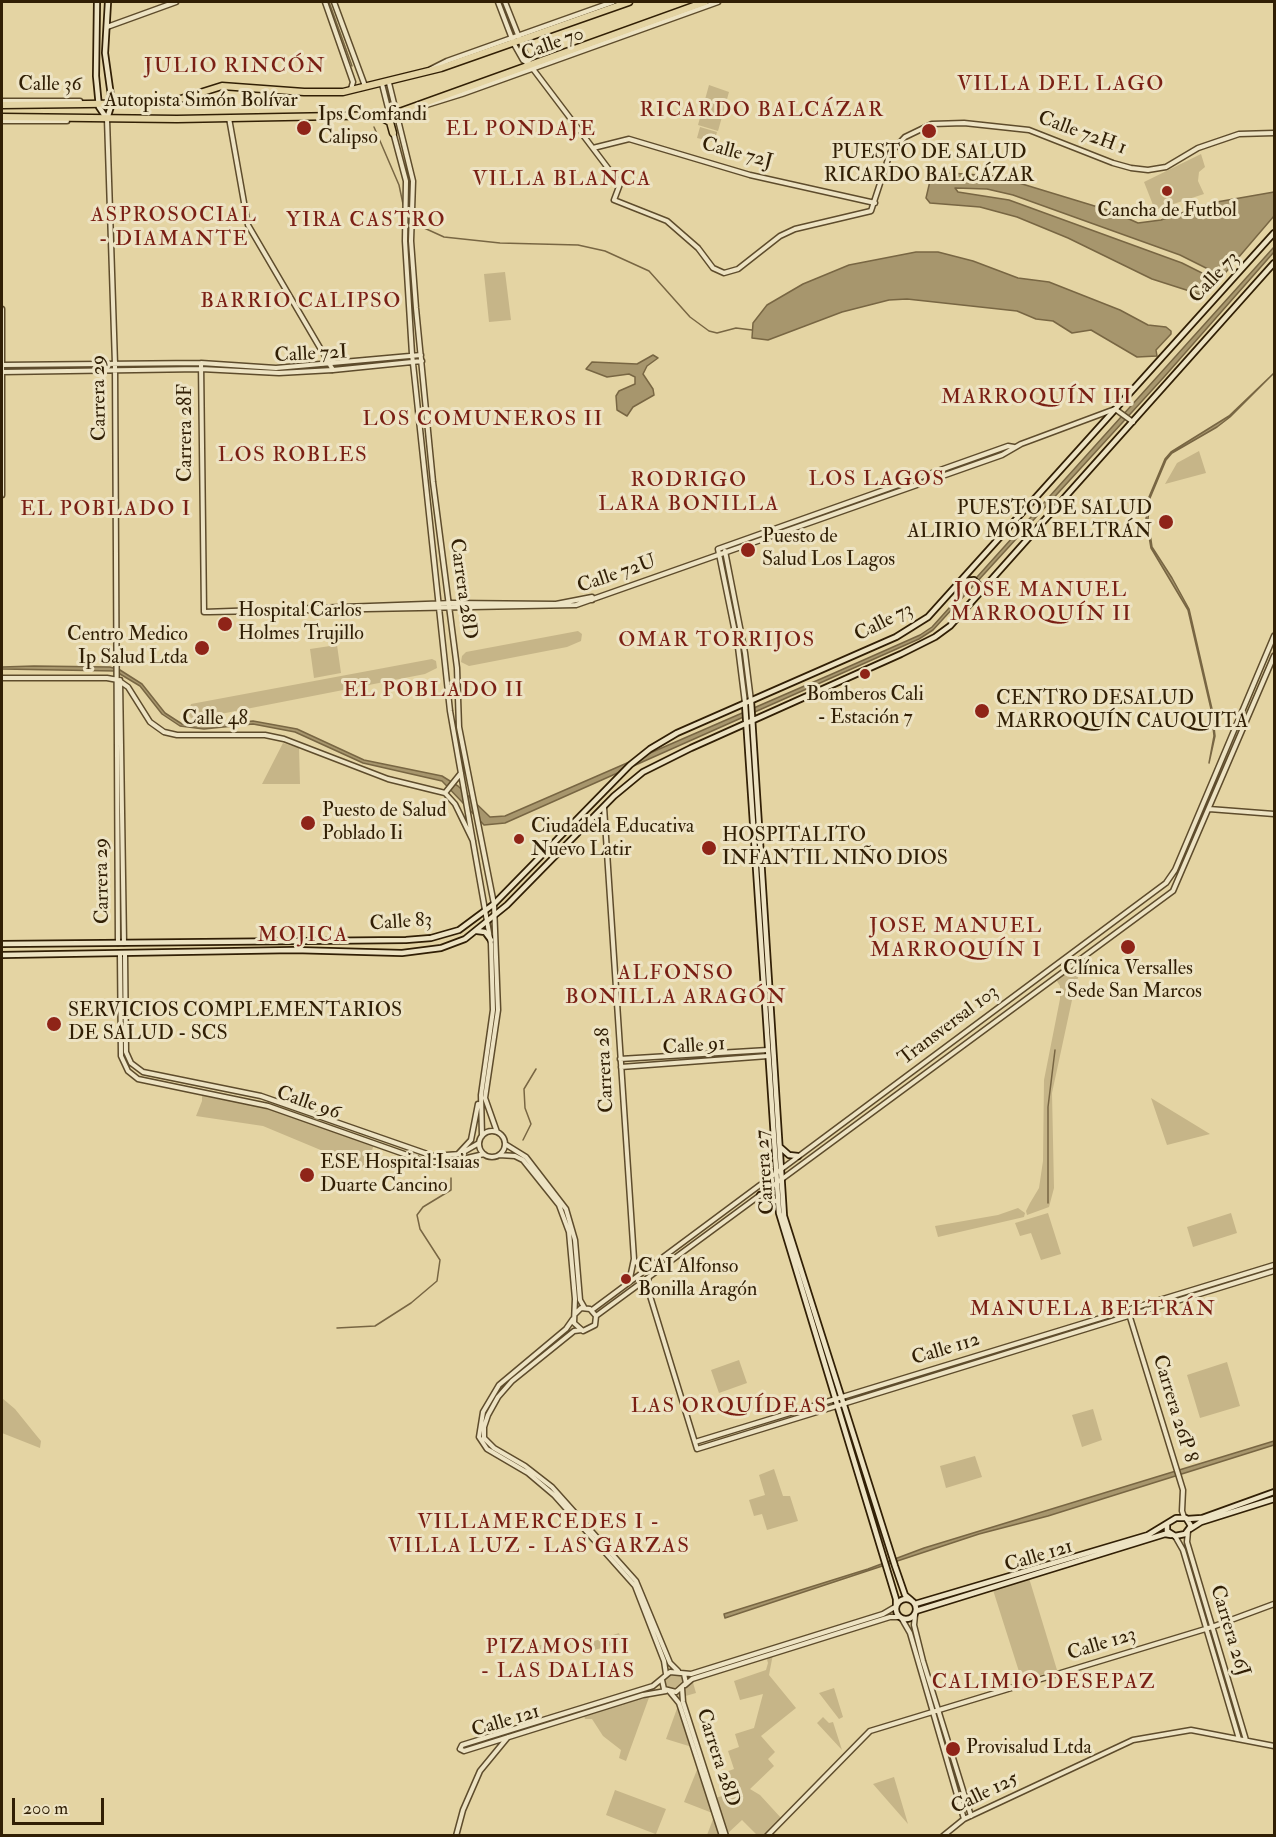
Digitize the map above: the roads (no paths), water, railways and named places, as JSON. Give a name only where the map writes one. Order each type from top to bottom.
[{"type":"highway","name":"Autopista Simón Bolívar","points":[[2,104],[175,102],[215,86],[304,92],[348,91],[424,73],[515,39],[629,2]]},
{"type":"highway","name":"Autopista Simón Bolívar","points":[[2,119],[390,115],[456,94],[531,67],[547,58],[705,2]]},
{"type":"highway","points":[[540,27],[552,28],[562,19]]},
{"type":"highway","points":[[547,58],[558,60],[569,50]]},
{"type":"highway","points":[[372,116],[386,119],[393,133]]},
{"type":"main road","name":"Carrera 29","points":[[98,2],[95,43],[99,103],[107,119]]},
{"type":"main road","name":"Carrera 29","points":[[107,119],[112,103],[105,53],[108,2]]},
{"type":"main road","name":"Calle 73","points":[[494,904],[624,771],[645,753],[674,735],[748,705],[911,629],[934,612],[1119,410],[1275,233]]},
{"type":"main road","name":"Calle 73","points":[[495,916],[604,807],[651,767],[750,719],[935,637],[950,626],[1275,263]]},
{"type":"main road","points":[[962,583],[971,579],[979,588],[977,595]]},
{"type":"main road","points":[[748,705],[750,719]]},
{"type":"main road","name":"Carrera 27","points":[[750,719],[766,1053],[779,1182],[787,1231],[894,1566],[905,1595],[913,1602]]},
{"type":"main road","name":"Carrera 27","points":[[750,719],[779,1146],[778,1171]]},
{"type":"main road","points":[[566,831],[566,837],[573,839]]},
{"type":"main road","points":[[553,843],[561,845],[559,853]]},
{"type":"main road","name":"Calle 83","points":[[2,944],[192,941],[300,943],[420,939],[459,930],[494,904]]},
{"type":"main road","name":"Calle 83","points":[[2,955],[123,955],[294,950],[402,953],[454,944],[477,931],[495,916]]},
{"type":"main road","points":[[477,931],[487,933],[491,940]]},
{"type":"main road","points":[[420,939],[414,945],[420,951]]},
{"type":"main road","points":[[402,953],[409,947],[403,940]]},
{"type":"main road","points":[[192,941],[197,946],[194,953]]},
{"type":"main road","points":[[209,941],[204,946],[210,953]]},
{"type":"main road","points":[[26,943],[33,948],[27,956]]},
{"type":"main road","points":[[47,943],[42,951],[47,955]]},
{"type":"main road","points":[[779,1146],[789,1155],[798,1156]]},
{"type":"main road","name":"Carrera 27","points":[[779,1182],[778,1202],[786,1242],[896,1606]]},
{"type":"main road","points":[[760,1195],[778,1202]]},
{"type":"main road","points":[[1275,1492],[1202,1518],[1176,1518],[1167,1524],[1167,1532],[1173,1536],[1202,1522],[1275,1499]]},
{"type":"main road","points":[[1186,1518],[1191,1524],[1189,1530]]},
{"type":"main road","name":"Calle 121","points":[[913,1602],[1148,1535],[1167,1524]]},
{"type":"main road","name":"Calle 121","points":[[915,1613],[1155,1538],[1173,1536]]},
{"type":"main road","points":[[903,1599],[913,1602],[915,1613],[909,1619],[900,1618],[896,1606],[903,1599]]},
{"type":"street","points":[[106,27],[176,2]]},
{"type":"street","points":[[325,2],[353,82],[353,87],[348,91]]},
{"type":"street","points":[[333,2],[365,87]]},
{"type":"street","points":[[498,2],[531,67],[620,184],[614,200],[667,220],[698,248],[713,268],[724,273],[738,269],[780,236],[802,227],[868,212],[875,203]]},
{"type":"street","points":[[505,2],[515,39]]},
{"type":"street","name":"Calle 70","points":[[515,39],[540,27],[613,2]]},
{"type":"street","points":[[696,5],[718,2]]},
{"type":"street","name":"Calle 70","points":[[531,67],[558,60],[610,37]]},
{"type":"street","name":"Carrera 28D","points":[[385,83],[398,113],[412,181],[412,229],[421,355],[433,482],[451,609],[457,668],[459,727],[495,916],[498,1010],[483,1098],[471,1140],[455,1156]]},
{"type":"street","name":"Carrera 28D","points":[[385,83],[393,133],[407,192],[405,222],[412,356],[452,728],[491,940],[493,1010],[483,1098],[482,1136]]},
{"type":"street","points":[[398,113],[413,111],[456,94]]},
{"type":"street","points":[[402,130],[403,120],[413,111]]},
{"type":"street","points":[[229,118],[248,225],[331,363],[333,370]]},
{"type":"street","name":"Carrera 29","points":[[107,119],[115,364],[121,943]]},
{"type":"street","name":"Calle 72H 1","points":[[875,203],[887,157],[899,142],[919,128],[951,122],[1029,130],[1131,168],[1166,167],[1198,148],[1249,132],[1275,133]]},
{"type":"street","name":"Calle 72J","points":[[593,148],[629,139],[750,175],[875,203]]},
{"type":"street","points":[[2,309],[2,495]]},
{"type":"street","name":"Calle 72I","points":[[2,365],[201,363],[276,368],[421,355]]},
{"type":"street","name":"Calle 72I","points":[[2,372],[201,369],[279,373],[422,361]]},
{"type":"street","name":"Carrera 28F","points":[[201,363],[206,612]]},
{"type":"street","points":[[1119,410],[1132,421]]},
{"type":"street","name":"Calle 72U","points":[[206,612],[558,607],[592,598],[1002,455],[1014,447],[1119,410]]},
{"type":"street","points":[[725,550],[744,645],[748,705]]},
{"type":"street","points":[[719,552],[748,705]]},
{"type":"street","name":"Calle 72U","points":[[206,612],[439,603],[556,604],[592,598]]},
{"type":"street","name":"Transversal 103","points":[[591,1310],[1103,931],[1169,878],[1275,636]]},
{"type":"street","name":"Transversal 103","points":[[596,1316],[1177,886],[1275,656]]},
{"type":"street","points":[[2,678],[117,677],[121,681]]},
{"type":"street","name":"Carrera 29","points":[[121,681],[121,943]]},
{"type":"street","name":"Calle 48","points":[[121,681],[135,697],[150,722],[164,732],[177,735],[265,735],[284,739],[388,779],[446,790]]},
{"type":"street","points":[[1220,762],[1222,767],[1227,765]]},
{"type":"street","points":[[446,790],[461,773]]},
{"type":"street","points":[[1211,781],[1217,778],[1219,784]]},
{"type":"street","name":"Carrera 28D","points":[[446,790],[475,844]]},
{"type":"street","name":"Carrera 28","points":[[604,807],[634,1259],[632,1274],[627,1282]]},
{"type":"street","points":[[1209,808],[1275,814]]},
{"type":"street","points":[[1114,922],[1113,928],[1120,929]]},
{"type":"street","points":[[1103,931],[1109,932],[1109,936]]},
{"type":"street","name":"Calle 96","points":[[123,955],[126,1052],[131,1063],[143,1072],[261,1096],[422,1153],[455,1156]]},
{"type":"street","name":"Calle 96","points":[[123,955],[119,1024],[120,1051],[124,1065],[143,1081],[268,1106],[424,1161],[446,1163],[484,1154]]},
{"type":"street","name":"Calle 91","points":[[620,1059],[766,1053]]},
{"type":"street","name":"Calle 91","points":[[621,1067],[766,1053]]},
{"type":"street","points":[[926,1062],[925,1068],[931,1068]]},
{"type":"street","points":[[915,1070],[921,1070],[920,1076]]},
{"type":"street","points":[[481,1436],[492,1407],[512,1381],[573,1332],[593,1327],[596,1316],[591,1310],[585,1308],[579,1298],[575,1240],[566,1209],[529,1160],[505,1144],[503,1137],[497,1132],[483,1098]]},
{"type":"street","points":[[455,1156],[479,1143],[482,1136],[489,1131],[497,1132]]},
{"type":"street","points":[[479,1143],[484,1154],[493,1157],[512,1155],[523,1160],[559,1205],[568,1232],[575,1314],[566,1329],[499,1385],[483,1412],[481,1436],[487,1449],[528,1473],[554,1495],[635,1586],[664,1661],[664,1677],[681,1673],[691,1674],[879,1616],[896,1606]]},
{"type":"street","points":[[499,1155],[505,1144]]},
{"type":"street","points":[[762,1183],[767,1184],[767,1190]]},
{"type":"street","points":[[634,1259],[640,1266],[650,1265]]},
{"type":"street","name":"Calle 112","points":[[1129,1313],[1275,1265]]},
{"type":"street","name":"Calle 112","points":[[836,1403],[695,1442],[697,1449],[836,1403],[842,1401],[1275,1271]]},
{"type":"street","points":[[649,1276],[647,1286],[695,1442]]},
{"type":"street","points":[[639,1284],[647,1286]]},
{"type":"street","points":[[575,1314],[585,1308]]},
{"type":"street","name":"Carrera 26P 8","points":[[1129,1313],[1177,1468],[1186,1518]]},
{"type":"street","points":[[573,1319],[576,1327],[582,1330]]},
{"type":"street","points":[[481,1436],[490,1445],[552,1487],[636,1581],[668,1659],[681,1673]]},
{"type":"street","name":"Carrera 26J","points":[[1189,1530],[1187,1542],[1246,1740]]},
{"type":"street","name":"Carrera 26J","points":[[1173,1536],[1182,1547],[1239,1738]]},
{"type":"street","name":"Calle 123","points":[[767,1836],[870,1731],[1219,1625],[1275,1605]]},
{"type":"street","points":[[915,1613],[914,1626],[971,1816]]},
{"type":"street","points":[[683,1687],[702,1676],[890,1617],[900,1618],[910,1633],[964,1819]]},
{"type":"street","points":[[1210,1620],[1219,1625],[1214,1634]]},
{"type":"street","points":[[1204,1622],[1199,1631],[1208,1636]]},
{"type":"street","name":"Carrera 28D","points":[[681,1673],[687,1680],[683,1687],[683,1702],[726,1836]]},
{"type":"street","name":"Carrera 28D","points":[[664,1677],[662,1686],[679,1703],[722,1836]]},
{"type":"street","name":"Calle 121","points":[[664,1677],[653,1686],[460,1746],[460,1749],[464,1751],[643,1695],[683,1687]]},
{"type":"street","points":[[1236,1729],[1242,1728]]},
{"type":"street","name":"Calle 125","points":[[943,1836],[964,1819],[1134,1740],[1191,1730],[1275,1746]]},
{"type":"street","points":[[456,1836],[463,1810],[480,1771],[493,1753],[511,1735]]},
{"type":"waterway","points":[[329,2],[352,66]]},
{"type":"waterway","points":[[374,127],[399,185],[403,204]]},
{"type":"waterway","points":[[407,211],[422,227],[444,237],[500,243],[578,245],[605,251],[649,271],[690,317],[709,331],[717,333],[736,328],[752,330]]},
{"type":"waterway","points":[[1048,1203],[1048,1107],[1055,1050]]},
{"type":"waterway","points":[[523,1140],[531,1124],[525,1108],[524,1089],[536,1069]]},
{"type":"waterway","points":[[337,1328],[375,1326],[411,1303],[437,1281],[440,1260],[420,1229],[417,1215],[423,1207],[451,1190],[451,1178]]},
{"type":"place","name":"Ips Comfandi Calipso","points":[[304,128]]},
{"type":"place","name":"PUESTO DE SALUD RICARDO BALCÁZAR","points":[[929,131]]},
{"type":"place","name":"Cancha de Futbol","points":[[1167,191]]},
{"type":"place","name":"PUESTO DE SALUD ALIRIO MORA BELTRÁN","points":[[1166,522]]},
{"type":"place","name":"Puesto de Salud Los Lagos","points":[[748,550]]},
{"type":"place","name":"Hospital Carlos Holmes Trujillo","points":[[225,624]]},
{"type":"place","name":"Centro Medico Ip Salud Ltda","points":[[202,648]]},
{"type":"place","name":"Bomberos Cali - Estación 7","points":[[865,674]]},
{"type":"place","name":"CENTRO DESALUD MARROQUÍN CAUQUITA","points":[[982,711]]},
{"type":"place","name":"Puesto de Salud Poblado Ii","points":[[308,823]]},
{"type":"place","name":"Ciudadela Educativa Nuevo Latir","points":[[519,839]]},
{"type":"place","name":"HOSPITALITO INFANTIL NIÑO DIOS","points":[[709,848]]},
{"type":"place","name":"Clínica Versalles - Sede San Marcos","points":[[1128,947]]},
{"type":"place","name":"SERVICIOS COMPLEMENTARIOS DE SALUD - SCS","points":[[54,1024]]},
{"type":"place","name":"ESE Hospital Isaias Duarte Cancino","points":[[307,1175]]},
{"type":"place","name":"CAI Alfonso Bonilla Aragón","points":[[626,1279]]},
{"type":"place","name":"Provisalud Ltda","points":[[953,1749]]},
{"type":"district","name":"JULIO RINCÓN","points":[[235,67]]},
{"type":"district","name":"VILLA DEL LAGO","points":[[1061,85]]},
{"type":"district","name":"RICARDO BALCÁZAR","points":[[762,111]]},
{"type":"district","name":"EL PONDAJE","points":[[521,130]]},
{"type":"district","name":"VILLA BLANCA","points":[[562,180]]},
{"type":"district","name":"YIRA CASTRO","points":[[366,221]]},
{"type":"district","name":"ASPROSOCIAL - DIAMANTE","points":[[174,228]]},
{"type":"district","name":"BARRIO CALIPSO","points":[[301,302]]},
{"type":"district","name":"MARROQUÍN III","points":[[1037,398]]},
{"type":"district","name":"LOS COMUNEROS II","points":[[483,420]]},
{"type":"district","name":"LOS ROBLES","points":[[293,456]]},
{"type":"district","name":"LOS LAGOS","points":[[877,480]]},
{"type":"district","name":"RODRIGO LARA BONILLA","points":[[689,493]]},
{"type":"district","name":"EL POBLADO I","points":[[106,510]]},
{"type":"district","name":"JOSE MANUEL MARROQUÍN II","points":[[1041,603]]},
{"type":"district","name":"OMAR TORRIJOS","points":[[717,641]]},
{"type":"district","name":"EL POBLADO II","points":[[434,691]]},
{"type":"district","name":"MOJICA","points":[[303,936]]},
{"type":"district","name":"JOSE MANUEL MARROQUÍN I","points":[[956,939]]},
{"type":"district","name":"ALFONSO BONILLA ARAGÓN","points":[[676,986]]},
{"type":"district","name":"MANUELA BELTRÁN","points":[[1093,1310]]},
{"type":"district","name":"LAS ORQUÍDEAS","points":[[729,1407]]},
{"type":"district","name":"VILLAMERCEDES I - VILLA LUZ - LAS GARZAS","points":[[539,1535]]},
{"type":"district","name":"PIZAMOS III - LAS DALIAS","points":[[558,1660]]},
{"type":"district","name":"CALIMIO DESEPAZ","points":[[1044,1683]]}]
